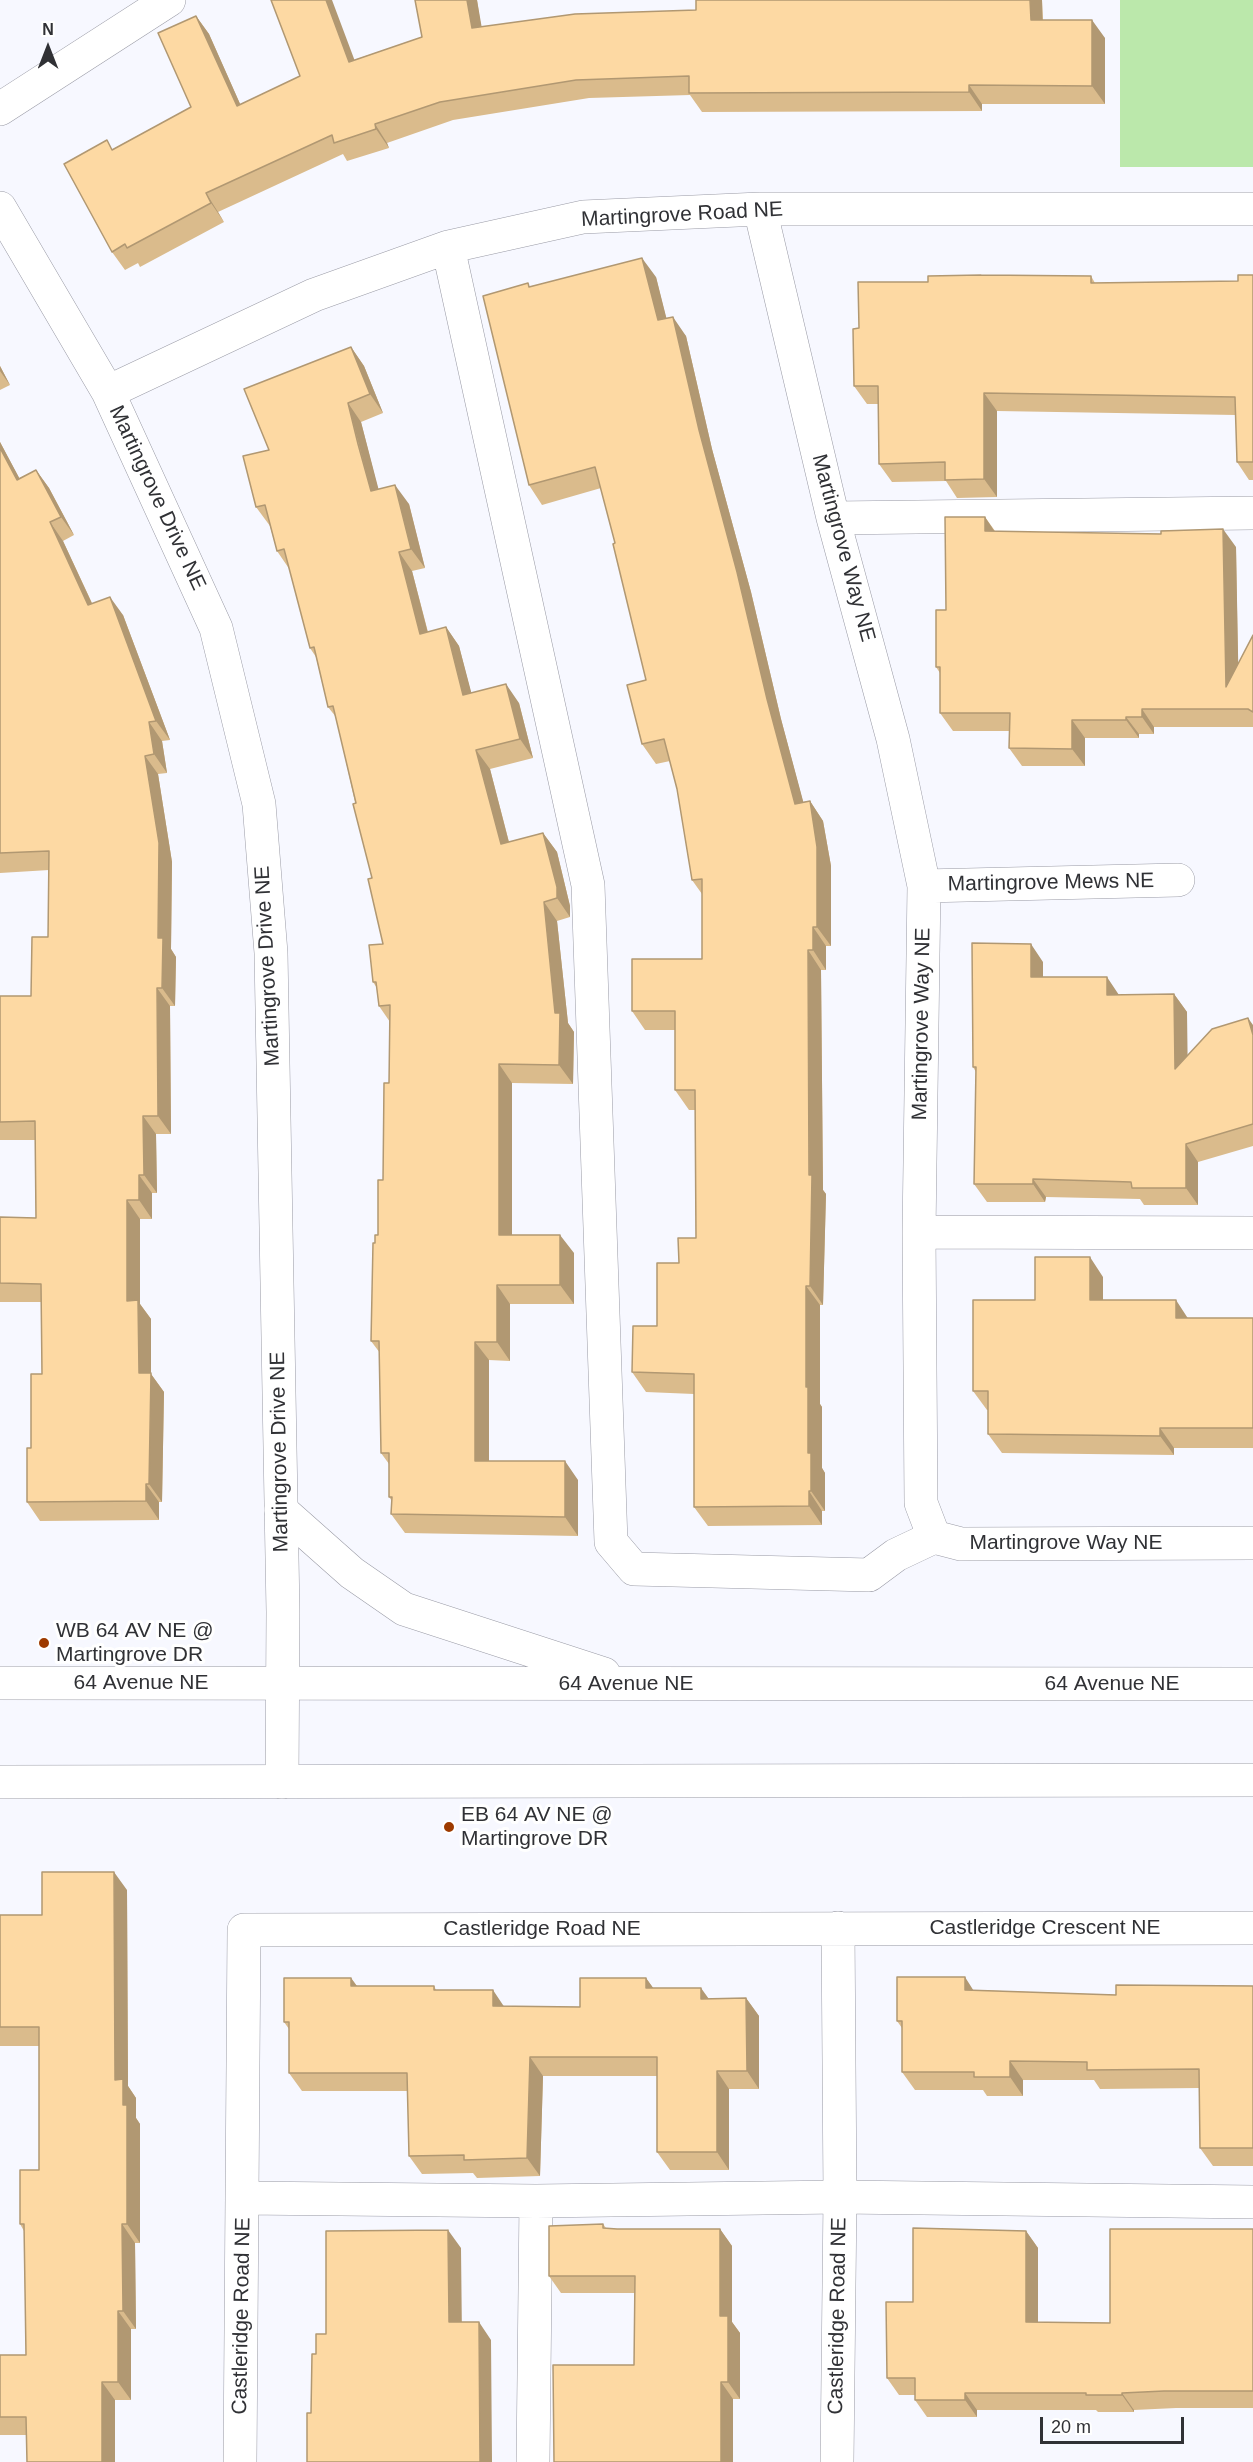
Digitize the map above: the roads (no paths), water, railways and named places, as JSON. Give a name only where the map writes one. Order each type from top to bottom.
[{"type":"street","points":[[0,109],[169,0]]},
{"type":"street","name":"Martingrove Drive NE","points":[[0,208],[108,392],[216,628],[259,804],[271,953],[281,1510],[282,1782]]},
{"type":"street","name":"Martingrove Road NE","points":[[108,392],[315,295],[448,248],[583,217],[760,209],[1253,209]]},
{"type":"street","name":"Martingrove Way NE","points":[[760,209],[834,518],[893,739],[924,886],[919,1232],[921,1503],[934,1537],[961,1544],[1253,1543]]},
{"type":"street","points":[[448,248],[588,885],[612,1542],[634,1569],[869,1575],[896,1555],[934,1537]]},
{"type":"street","points":[[834,518],[1253,513]]},
{"type":"street","name":"Martingrove Mews NE","points":[[924,886],[1178,880]]},
{"type":"street","points":[[919,1232],[1253,1233]]},
{"type":"street","points":[[281,1510],[352,1573],[404,1609],[635,1684]]},
{"type":"street","name":"64 Avenue NE","points":[[0,1683],[1253,1684]]},
{"type":"street","points":[[0,1782],[1253,1780]]},
{"type":"street","name":"Castleridge Crescent NE","points":[[837,1928],[1253,1928]]},
{"type":"street","name":"Castleridge Road NE","points":[[240,2462],[243,1930],[837,1928],[840,2197],[837,2462]]},
{"type":"street","points":[[243,2198],[536,2201],[840,2197],[1253,2202]]},
{"type":"street","points":[[533,2462],[536,2201]]},
{"type":"place","name":"WB 64 AV NE @ Martingrove DR","points":[[44,1643]]},
{"type":"place","name":"EB 64 AV NE @ Martingrove DR","points":[[449,1827]]}]
